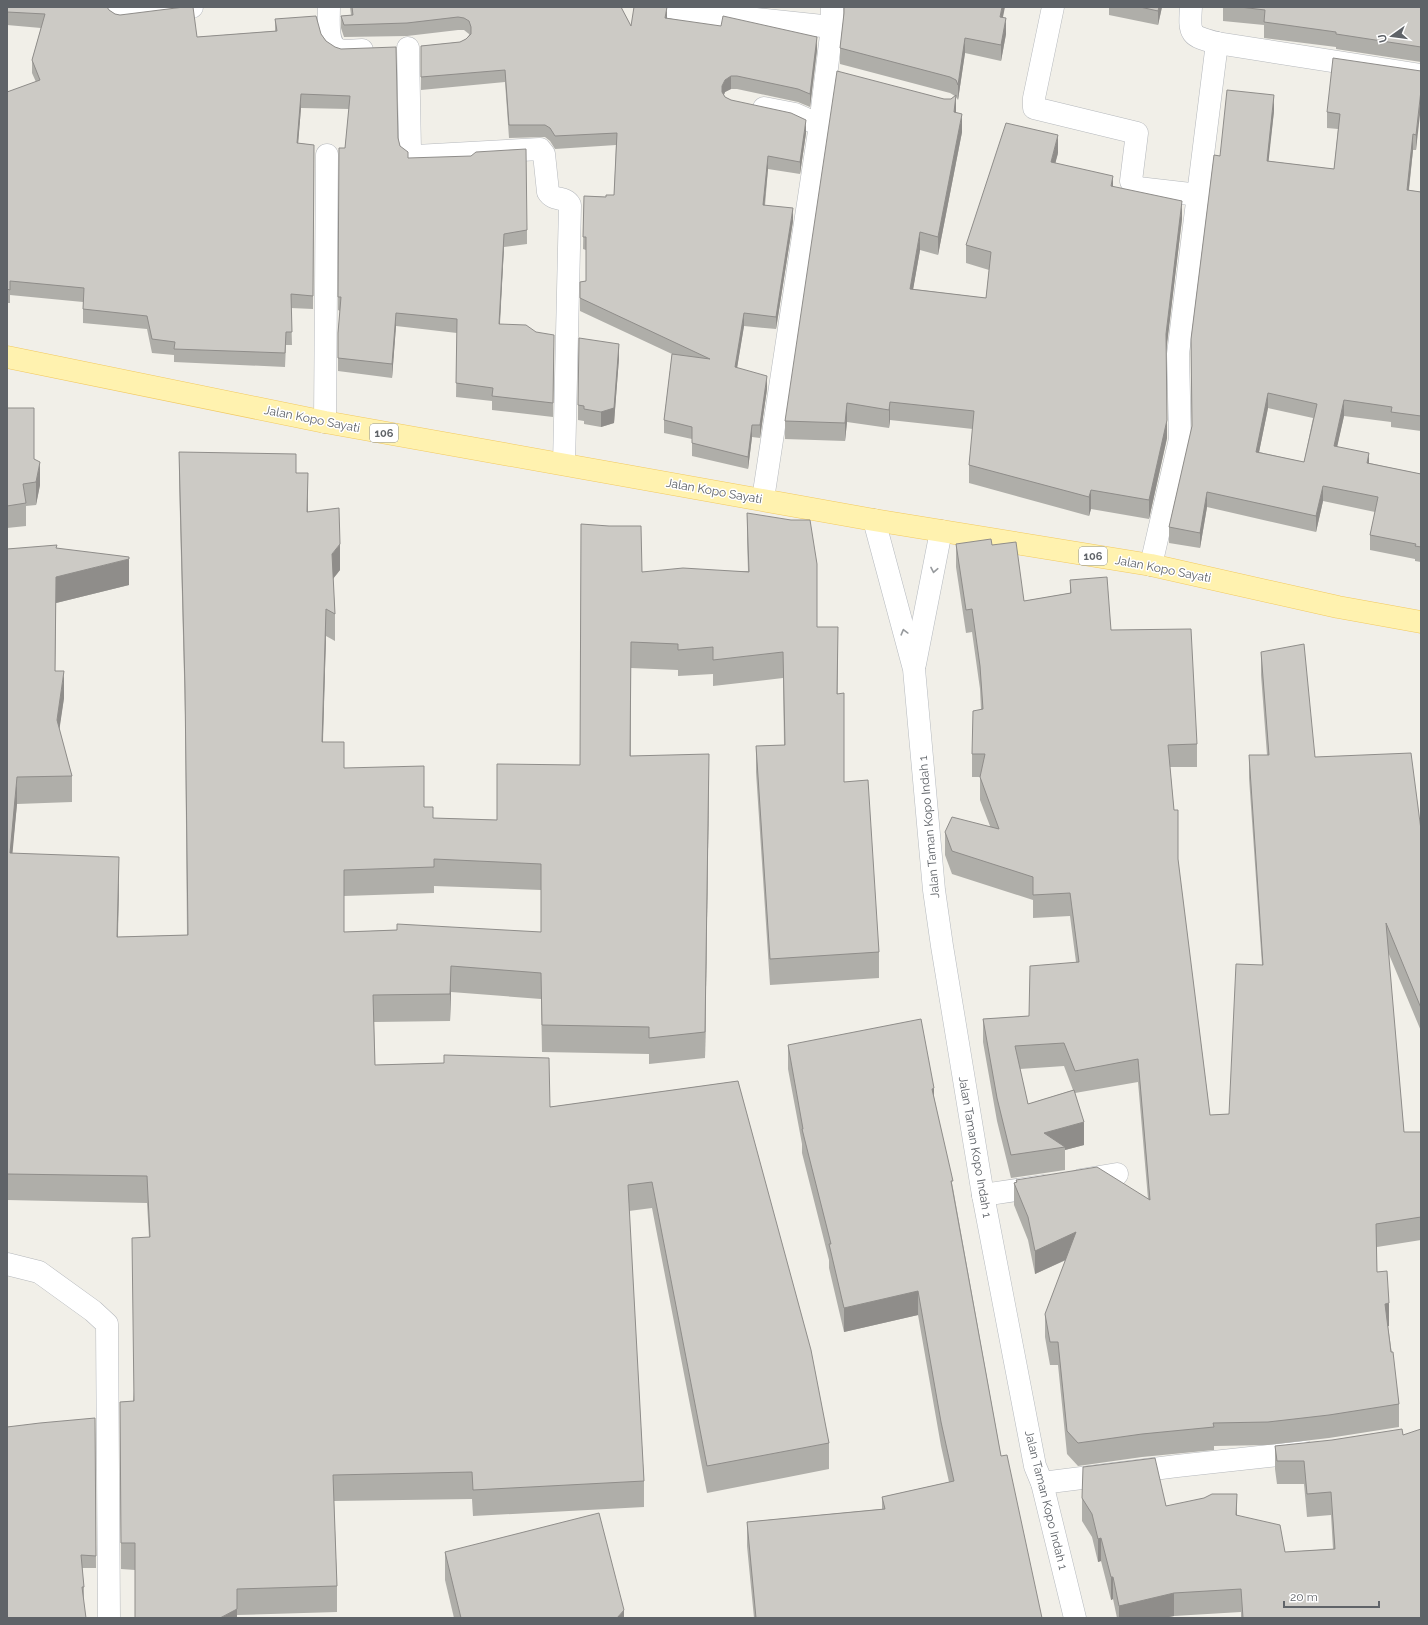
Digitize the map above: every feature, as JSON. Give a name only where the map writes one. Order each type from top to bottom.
[{"type":"main road","name":"Jalan Kopo Sayati","points":[[7,357],[325,422],[874,520],[1151,565],[1338,607],[1421,622]]},
{"type":"street","points":[[112,7],[119,16],[192,7]]},
{"type":"street","points":[[329,7],[330,41],[335,48],[341,50],[430,46]]},
{"type":"street","points":[[669,7],[699,13],[832,17],[820,125],[763,499]]},
{"type":"street","points":[[1053,7],[1034,98],[1034,108],[1137,133],[1137,143],[1131,181],[1138,188],[1199,195]]},
{"type":"street","points":[[1191,7],[1190,21],[1192,31],[1198,38],[1217,43],[1421,75]]},
{"type":"street","points":[[1151,565],[1180,439],[1178,354],[1217,43]]},
{"type":"street","points":[[408,48],[410,151],[416,156],[540,149],[544,154],[548,192],[554,197],[564,199],[570,205],[564,464]]},
{"type":"street","points":[[826,73],[849,79]]},
{"type":"street","points":[[741,103],[795,114],[820,125]]},
{"type":"street","points":[[325,422],[327,155]]},
{"type":"street","name":"Jalan Taman Kopo Indah 1","points":[[874,520],[914,669],[936,904],[983,1195],[1035,1466],[1042,1483],[1075,1618]]},
{"type":"street","name":"Jalan Taman Kopo Indah 1","points":[[914,669],[941,531]]},
{"type":"street","points":[[983,1195],[1117,1174]]},
{"type":"street","points":[[7,1264],[39,1272],[93,1311],[107,1324],[109,1618]]},
{"type":"street","points":[[1042,1483],[1322,1450]]},
{"type":"building","points":[[7,7],[107,7],[115,14],[120,15],[193,7],[197,37],[277,31],[275,19],[316,16],[321,34],[326,41],[335,47],[341,49],[396,47],[398,138],[400,146],[408,152],[408,158],[471,156],[476,152],[526,149],[527,230],[504,234],[499,324],[526,325],[536,332],[554,335],[553,403],[492,396],[493,388],[456,383],[457,319],[396,313],[392,364],[338,358],[338,333],[341,297],[338,297],[339,148],[345,148],[350,96],[301,94],[297,143],[314,145],[313,296],[291,294],[292,332],[286,332],[285,353],[174,349],[175,342],[152,339],[147,316],[83,309],[84,288],[10,281],[10,290],[7,289],[7,92],[40,80],[32,60],[45,14],[7,12]]},
{"type":"building","points":[[352,7],[621,7],[631,26],[634,7],[667,7],[665,18],[721,26],[723,16],[817,37],[810,94],[798,89],[737,76],[731,76],[725,80],[722,86],[722,92],[725,97],[731,100],[791,113],[806,120],[800,162],[768,156],[763,205],[793,208],[776,317],[744,313],[735,367],[767,376],[760,425],[752,425],[748,457],[692,443],[692,427],[664,420],[672,354],[710,359],[580,298],[580,282],[586,281],[586,237],[583,237],[584,196],[606,197],[606,195],[614,195],[617,133],[555,136],[550,128],[545,125],[509,125],[505,70],[421,77],[421,46],[460,42],[466,39],[471,34],[469,21],[458,17],[407,23],[344,25],[341,16],[353,15]]},
{"type":"building","points":[[844,7],[1002,7],[1000,17],[1006,18],[1001,45],[965,38],[958,85],[956,80],[950,77],[840,48]]},
{"type":"building","points":[[1140,7],[1159,7],[1158,11]]},
{"type":"building","points":[[1240,7],[1421,7],[1421,47],[1336,34],[1336,32],[1264,22],[1265,10]]},
{"type":"building","points":[[1333,58],[1421,71],[1421,90],[1416,135],[1413,134],[1407,190],[1421,192],[1421,416],[1391,412],[1392,407],[1344,400],[1334,446],[1369,453],[1367,463],[1421,474],[1421,547],[1415,546],[1416,544],[1370,535],[1378,497],[1323,486],[1316,516],[1207,492],[1200,533],[1169,527],[1192,426],[1191,339],[1214,155],[1220,156],[1227,90],[1274,95],[1267,161],[1334,169],[1340,114],[1327,112]],"holes":[[[1268,393],[1317,404],[1304,462],[1256,452]]]},
{"type":"building","points":[[837,71],[944,99],[951,99],[956,95],[954,112],[962,114],[938,237],[920,232],[910,289],[986,298],[991,252],[966,245],[1006,123],[1058,135],[1051,162],[1113,176],[1111,186],[1182,201],[1166,334],[1167,420],[1149,500],[1091,490],[1089,497],[969,465],[974,411],[890,402],[889,410],[847,403],[845,423],[785,421]]},
{"type":"building","points":[[579,338],[619,344],[614,408],[601,412],[584,409],[584,406],[578,405]]},
{"type":"building","points":[[7,408],[34,408],[34,459],[40,462],[36,482],[23,484],[26,503],[7,506]]},
{"type":"building","points":[[179,452],[296,454],[296,473],[308,473],[307,512],[339,508],[340,544],[332,554],[335,614],[326,609],[322,742],[344,742],[344,768],[424,766],[424,807],[433,807],[433,818],[497,820],[497,764],[580,765],[581,524],[641,526],[642,572],[683,568],[749,572],[747,513],[791,520],[810,520],[817,564],[817,627],[838,627],[837,694],[844,693],[844,782],[868,780],[879,952],[770,959],[756,746],[785,745],[783,652],[713,660],[713,647],[678,650],[678,644],[631,642],[630,756],[709,754],[705,1032],[649,1038],[649,1027],[542,1025],[541,973],[451,966],[450,994],[373,995],[375,1065],[444,1063],[444,1055],[549,1058],[550,1107],[738,1081],[811,1350],[829,1443],[707,1466],[652,1182],[628,1185],[644,1481],[473,1490],[472,1472],[333,1475],[337,1586],[237,1589],[237,1609],[220,1618],[135,1618],[135,1543],[121,1543],[120,1402],[134,1401],[132,1238],[150,1237],[147,1176],[7,1174],[7,549],[57,545],[56,548],[129,557],[129,559],[56,577],[55,671],[64,671],[57,720],[72,776],[17,777],[10,853],[119,857],[117,937],[188,935],[185,688]],"holes":[[[434,859],[541,864],[541,932],[397,924],[397,930],[344,932],[344,870],[434,867]]]},
{"type":"building","points":[[991,539],[992,545],[1016,542],[1024,601],[1071,593],[1070,580],[1107,577],[1111,630],[1191,629],[1197,744],[1168,745],[1174,810],[1178,810],[1178,859],[1210,1115],[1229,1114],[1236,964],[1263,965],[1249,755],[1269,755],[1261,652],[1304,644],[1315,757],[1411,753],[1421,830],[1421,1008],[1386,923],[1404,1132],[1421,1132],[1421,1217],[1376,1224],[1377,1272],[1387,1271],[1389,1303],[1385,1304],[1391,1352],[1393,1352],[1399,1404],[1329,1415],[1268,1422],[1213,1423],[1214,1427],[1142,1434],[1078,1443],[1067,1431],[1058,1342],[1050,1342],[1045,1314],[1076,1232],[1035,1251],[1028,1217],[1014,1183],[1017,1182],[1016,1180],[1097,1167],[1150,1200],[1138,1059],[1075,1071],[1064,1043],[1015,1046],[1028,1104],[1074,1090],[1084,1122],[1044,1133],[1065,1147],[1011,1155],[997,1098],[983,1019],[1029,1016],[1030,966],[1079,962],[1070,893],[1033,895],[1033,877],[952,851],[945,832],[952,817],[999,829],[980,777],[985,754],[972,754],[973,711],[983,709],[980,666],[972,609],[966,610],[956,544]]},
{"type":"building","points":[[921,1019],[934,1088],[932,1089],[953,1181],[951,1181],[1001,1456],[1007,1455],[1042,1618],[756,1618],[747,1522],[885,1509],[882,1497],[954,1481],[941,1422],[918,1291],[844,1308],[829,1244],[831,1244],[802,1129],[788,1045]]},
{"type":"building","points":[[95,1418],[96,1556],[81,1555],[84,1587],[82,1587],[86,1618],[7,1618],[7,1427]]},
{"type":"building","points":[[1402,1429],[1403,1435],[1421,1429],[1421,1618],[1243,1618],[1241,1589],[1174,1593],[1119,1606],[1113,1577],[1111,1577],[1101,1538],[1098,1539],[1092,1514],[1082,1498],[1083,1467],[1155,1458],[1166,1506],[1204,1498],[1212,1494],[1237,1494],[1236,1515],[1280,1525],[1285,1552],[1335,1549],[1331,1492],[1307,1494],[1304,1461],[1277,1461],[1275,1446],[1332,1440]]},
{"type":"building","points":[[599,1513],[624,1610],[617,1618],[461,1618],[445,1552]]}]
